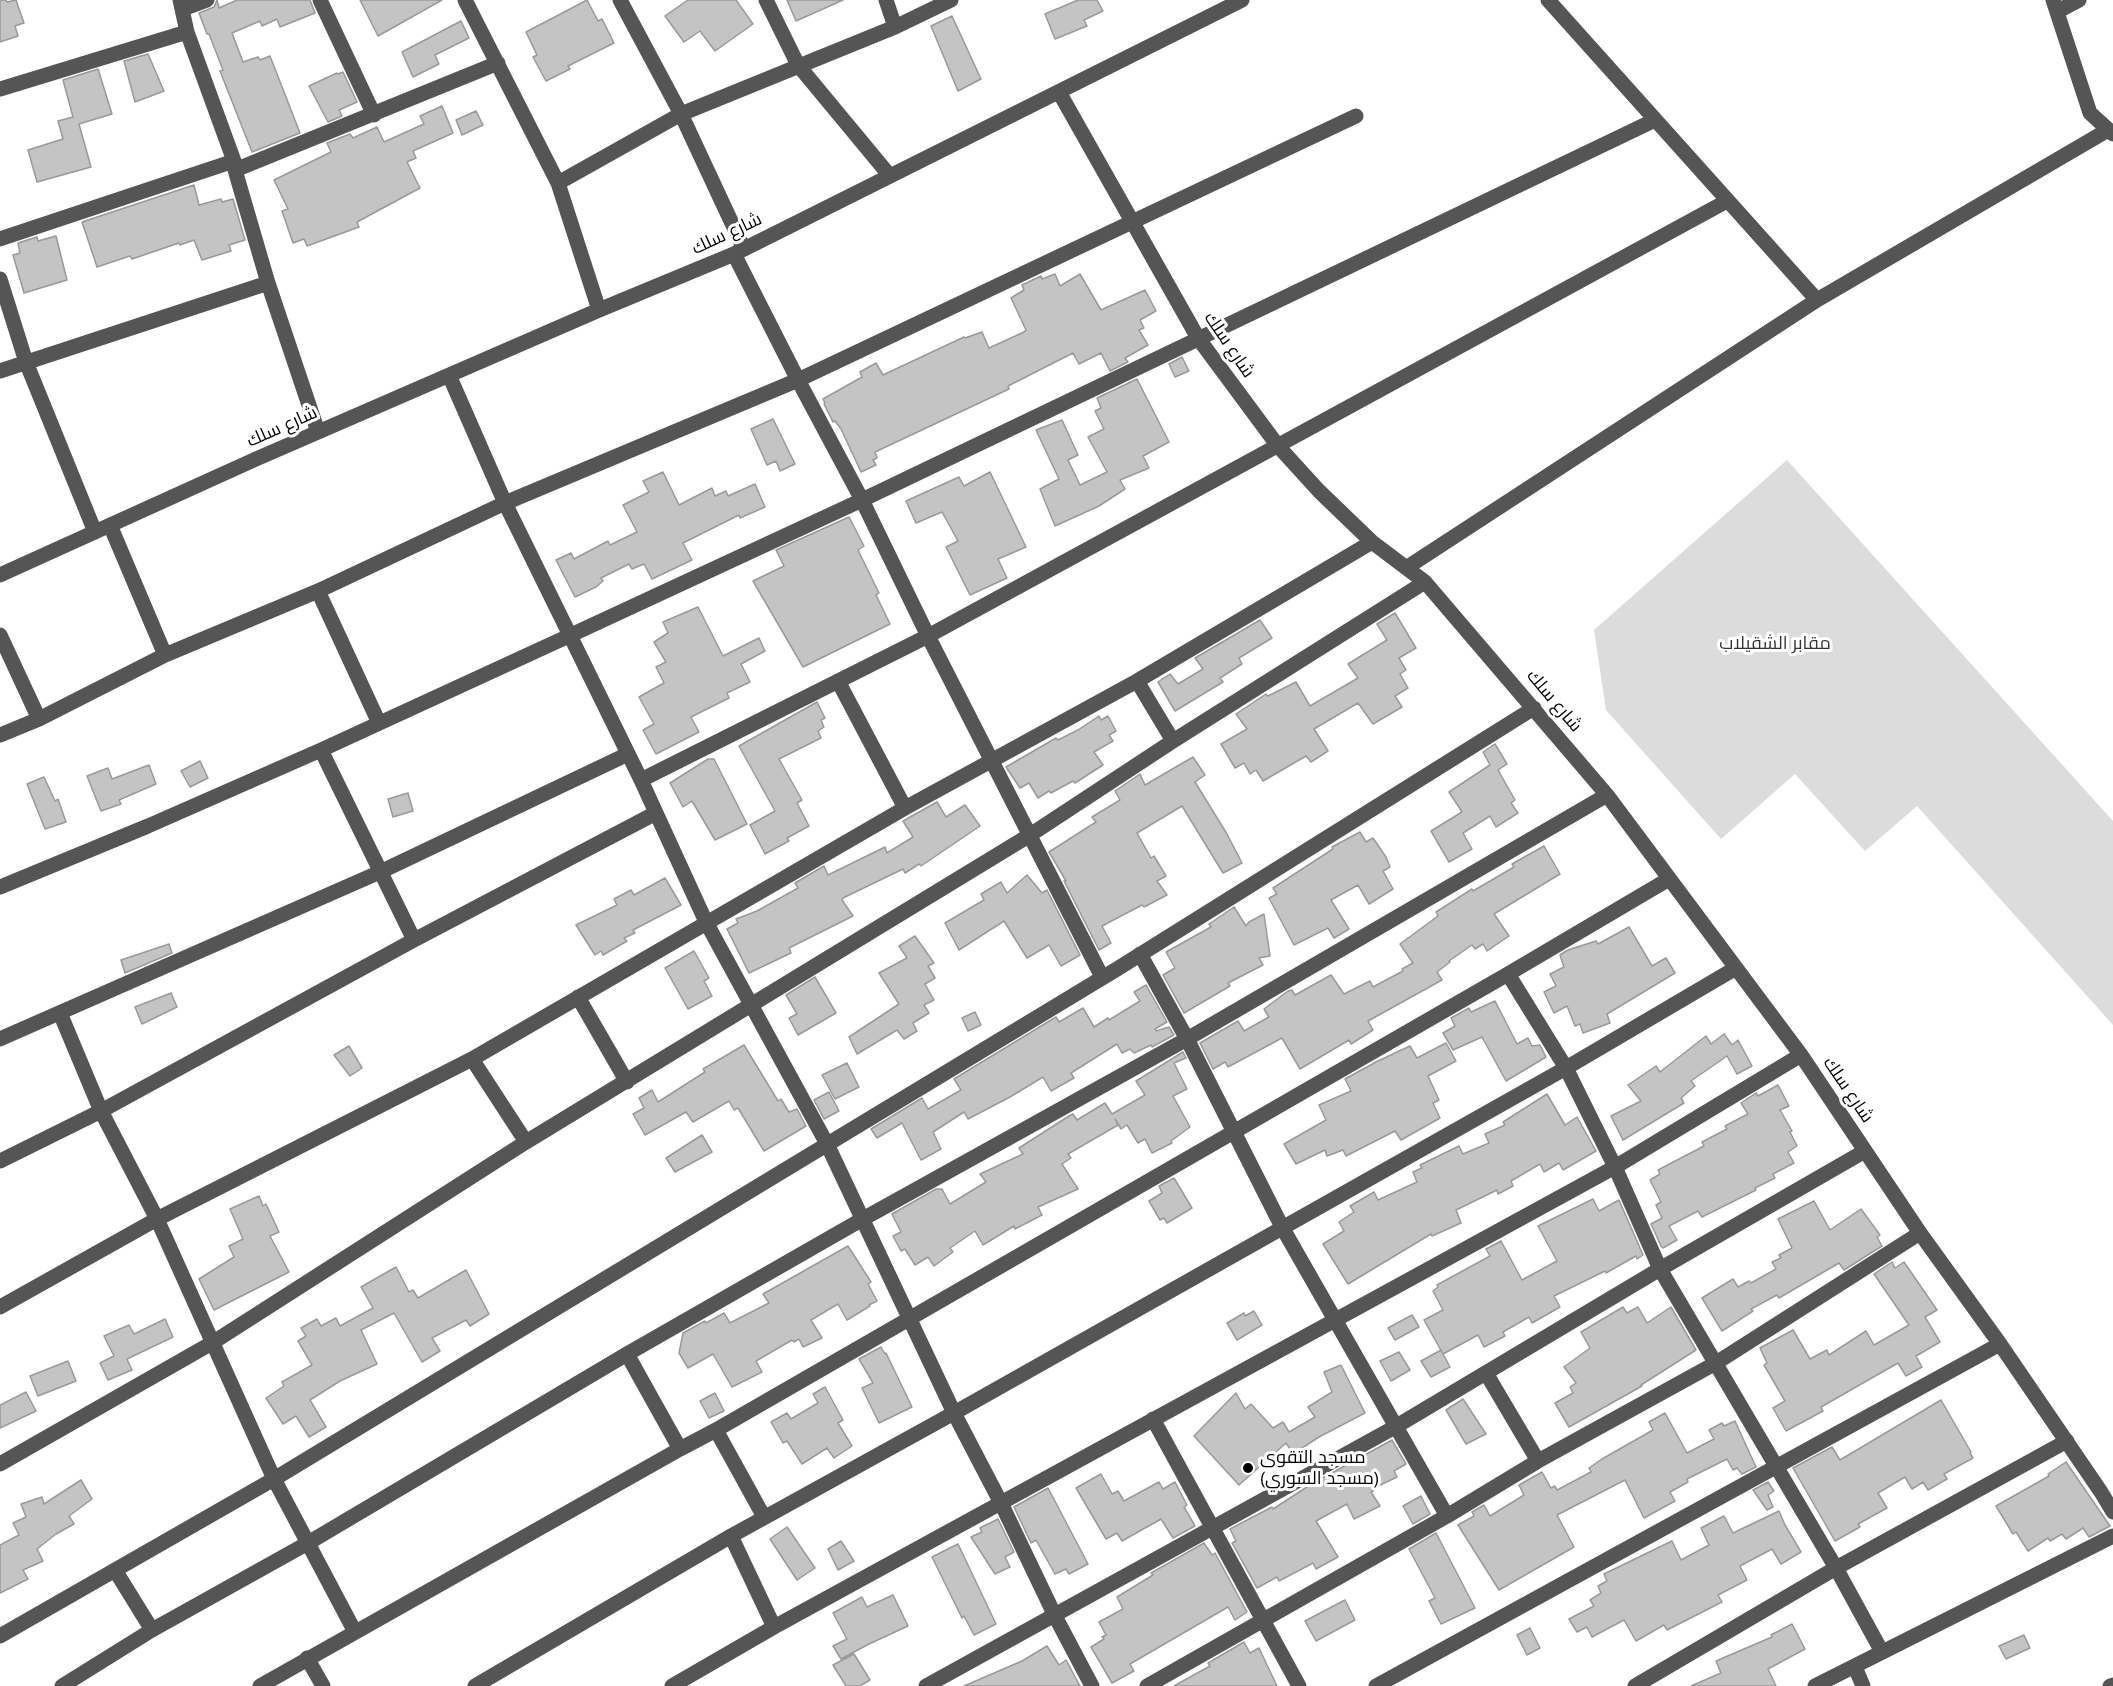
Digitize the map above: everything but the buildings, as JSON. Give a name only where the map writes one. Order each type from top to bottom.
[{"type":"street","points":[[207,0],[182,4],[187,32],[234,166],[268,283],[318,432]]},
{"type":"street","points":[[320,0],[374,115]]},
{"type":"street","points":[[465,0],[558,183],[599,310]]},
{"type":"street","points":[[620,0],[681,114],[739,251],[798,380],[862,500],[928,636],[994,760],[1102,976]]},
{"type":"street","points":[[766,0],[798,65],[890,176]]},
{"type":"street","points":[[886,0],[895,27]]},
{"type":"street","points":[[558,183],[681,114],[895,27],[951,0]]},
{"type":"street","points":[[1059,92],[1242,0]]},
{"type":"street","points":[[1548,0],[1817,300]]},
{"type":"street","points":[[1406,568],[1817,300],[2111,132],[2090,113],[2055,6],[2079,0]]},
{"type":"street","points":[[0,89],[187,32]]},
{"type":"street","points":[[0,239],[234,166],[374,115],[498,63]]},
{"type":"street","name":"شارع سلك","points":[[0,575],[318,432],[739,251],[1059,92],[1198,338],[1278,446],[1372,542],[1425,582],[1607,795],[1801,1055],[1920,1233],[2067,1441],[2107,1488],[2113,1512]]},
{"type":"street","points":[[0,735],[39,719],[165,655],[318,591],[505,502],[798,380],[1356,116]]},
{"type":"street","points":[[0,887],[148,826],[321,750],[571,635],[862,500],[1655,120]]},
{"type":"street","points":[[641,780],[928,636],[1727,201]]},
{"type":"street","points":[[0,279],[26,362],[103,529],[165,655]]},
{"type":"street","points":[[0,371],[268,283]]},
{"type":"street","points":[[449,375],[505,502],[641,780],[706,922],[827,1144],[954,1413],[1092,1686]]},
{"type":"street","points":[[0,1307],[157,1219],[472,1059],[905,808],[1137,681],[1372,542]]},
{"type":"street","points":[[0,1464],[212,1343],[525,1142],[627,1082],[750,1003],[1030,835],[1173,741],[1425,582]]},
{"type":"street","points":[[318,591],[379,723]]},
{"type":"street","points":[[0,635],[39,719]]},
{"type":"street","points":[[838,681],[905,808]]},
{"type":"street","points":[[1137,681],[1173,741]]},
{"type":"street","points":[[0,1636],[274,1479],[1140,954],[1534,708]]},
{"type":"street","points":[[321,750],[414,940]]},
{"type":"street","points":[[0,1039],[380,872],[628,754]]},
{"type":"street","points":[[62,1686],[152,1630],[308,1543],[627,1353],[1187,1039],[1607,795]]},
{"type":"street","points":[[0,1161],[101,1111],[414,940],[656,813]]},
{"type":"street","points":[[260,1686],[716,1430],[1669,879]]},
{"type":"street","points":[[1140,954],[1187,1039],[1282,1227],[1447,1516]]},
{"type":"street","points":[[475,1686],[730,1536],[954,1413],[1566,1068],[1736,968]]},
{"type":"street","points":[[1508,974],[1566,1068],[1615,1167],[1660,1269],[1836,1568],[1882,1652]]},
{"type":"street","points":[[578,997],[627,1082]]},
{"type":"street","points":[[60,1013],[101,1111],[157,1219],[274,1479],[355,1632]]},
{"type":"street","points":[[672,1686],[774,1627],[1615,1167],[1801,1055]]},
{"type":"street","points":[[472,1059],[525,1142]]},
{"type":"street","points":[[926,1686],[1395,1427],[1660,1269],[1865,1151]]},
{"type":"street","points":[[1147,1686],[1447,1516],[1538,1461],[1716,1363],[1920,1233]]},
{"type":"street","points":[[1376,1686],[2000,1344]]},
{"type":"street","points":[[627,1353],[680,1449]]},
{"type":"street","points":[[1486,1373],[1538,1461]]},
{"type":"street","points":[[1153,1419],[1299,1686]]},
{"type":"street","points":[[716,1430],[764,1517]]},
{"type":"street","points":[[1635,1686],[1836,1568],[2067,1441]]},
{"type":"street","points":[[730,1536],[774,1627]]},
{"type":"street","points":[[1815,1686],[2113,1536]]},
{"type":"street","points":[[115,1570],[152,1630]]},
{"type":"street","points":[[307,1658],[323,1686]]},
{"type":"street","points":[[1855,1667],[1863,1686]]},
{"type":"green space","name":"مقابر الشقيلاب","points":[[1787,460],[2113,821],[2113,1025],[1917,806],[1865,851],[1795,774],[1721,839],[1606,710],[1594,630]]},
{"type":"place","name":"مسجد التقوى (مسجد السوري)","points":[[1248,1468]]}]
